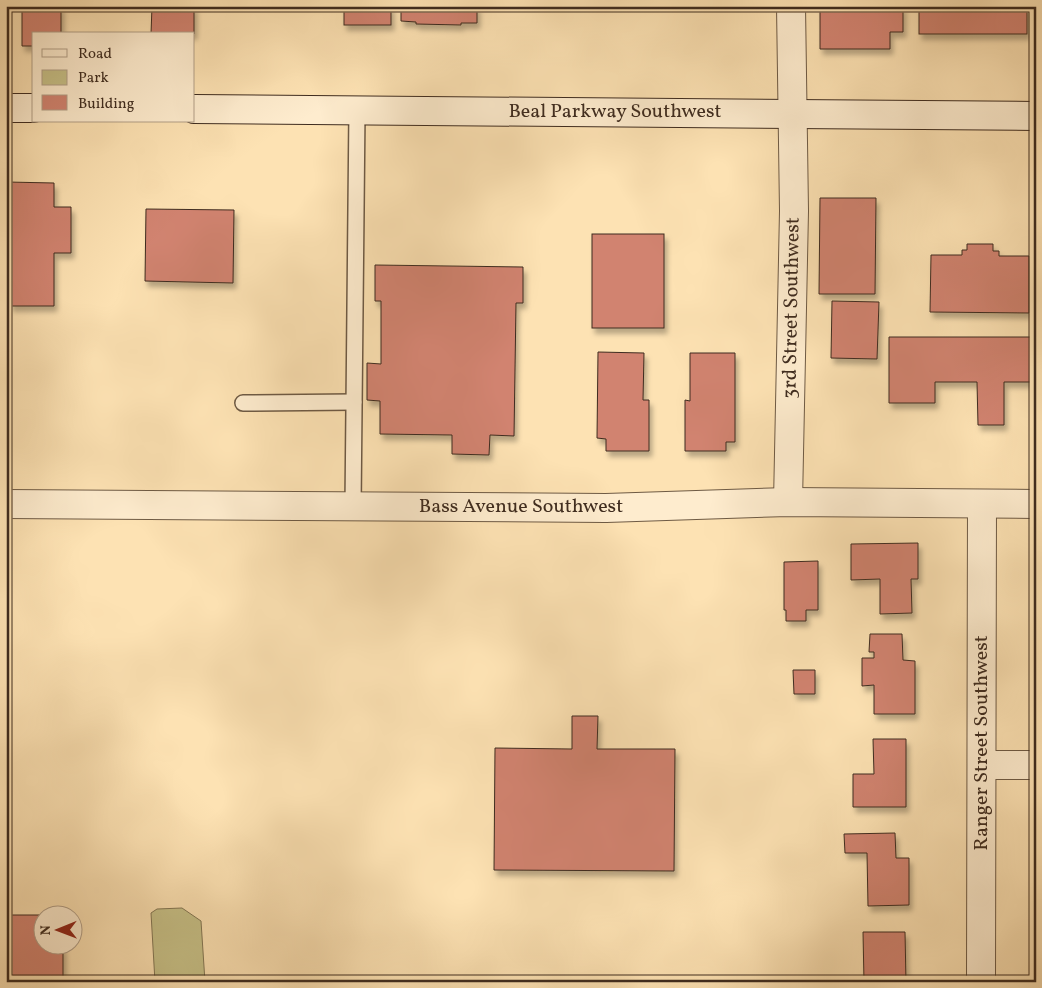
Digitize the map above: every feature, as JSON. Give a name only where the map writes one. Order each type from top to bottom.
[{"type":"street","name":"3rd Street Southwest","points":[[788,502],[794,211],[791,6]]},
{"type":"street","points":[[6,108],[32,108]]},
{"type":"street","name":"Beal Parkway Southwest","points":[[195,109],[1036,116]]},
{"type":"street","name":"Bass Avenue Southwest","points":[[6,504],[606,508],[788,502],[1036,504]]},
{"type":"street","name":"Ranger Street Southwest","points":[[981,982],[982,504]]},
{"type":"street","points":[[982,765],[1036,765]]},
{"type":"lane","points":[[353,506],[357,110]]},
{"type":"lane","points":[[243,403],[354,402]]},
{"type":"green space","points":[[182,908],[201,921],[205,982],[155,982],[151,913],[157,909]]},
{"type":"building","points":[[22,6],[61,6],[61,32],[32,32],[32,46],[22,46]]},
{"type":"building","points":[[152,6],[194,6],[194,32],[151,32]]},
{"type":"building","points":[[344,6],[391,6],[391,25],[344,25]]},
{"type":"building","points":[[401,6],[477,6],[477,23],[461,23],[461,25],[416,24],[416,22],[401,21]]},
{"type":"building","points":[[820,6],[903,6],[903,32],[890,32],[890,49],[820,49]]},
{"type":"building","points":[[919,6],[1027,6],[1027,34],[919,34]]},
{"type":"building","points":[[7,182],[54,183],[54,207],[71,207],[71,253],[54,253],[54,306],[10,306],[10,207],[7,207]]},
{"type":"building","points":[[820,198],[876,198],[875,294],[819,294]]},
{"type":"building","points":[[146,209],[234,210],[233,283],[145,281]]},
{"type":"building","points":[[592,234],[664,234],[664,328],[592,328]]},
{"type":"building","points":[[967,244],[993,244],[993,251],[999,251],[999,256],[1029,256],[1029,313],[930,312],[931,255],[962,255],[962,250],[967,250]]},
{"type":"building","points":[[375,265],[523,267],[523,303],[516,303],[514,436],[490,435],[489,455],[452,454],[452,435],[380,434],[380,401],[367,400],[367,363],[381,364],[381,301],[375,301]]},
{"type":"building","points":[[832,301],[879,302],[877,359],[831,358]]},
{"type":"building","points":[[889,337],[1034,337],[1035,382],[1004,382],[1004,425],[978,425],[977,382],[935,382],[935,403],[889,403]]},
{"type":"building","points":[[598,352],[644,353],[643,400],[649,400],[649,451],[606,451],[606,439],[597,438]]},
{"type":"building","points":[[690,353],[735,353],[735,442],[726,442],[726,451],[685,451],[685,400],[690,401]]},
{"type":"building","points":[[918,543],[918,579],[911,579],[912,613],[880,614],[880,579],[851,580],[851,544]]},
{"type":"building","points":[[818,561],[818,610],[806,610],[806,621],[786,621],[786,610],[784,610],[784,562]]},
{"type":"building","points":[[870,634],[902,634],[903,660],[915,661],[915,714],[874,714],[874,685],[862,686],[862,658],[874,658],[874,652],[869,652]]},
{"type":"building","points":[[793,670],[815,670],[815,694],[794,694]]},
{"type":"building","points":[[572,716],[598,716],[597,749],[675,749],[674,871],[494,870],[495,748],[572,749]]},
{"type":"building","points":[[873,739],[906,739],[906,807],[853,807],[853,774],[874,774]]},
{"type":"building","points":[[895,833],[896,858],[909,858],[909,905],[868,906],[867,853],[845,853],[844,834]]},
{"type":"building","points":[[6,915],[32,915],[32,956],[63,956],[63,982],[6,982]]},
{"type":"building","points":[[863,932],[905,932],[906,982],[864,982]]}]
